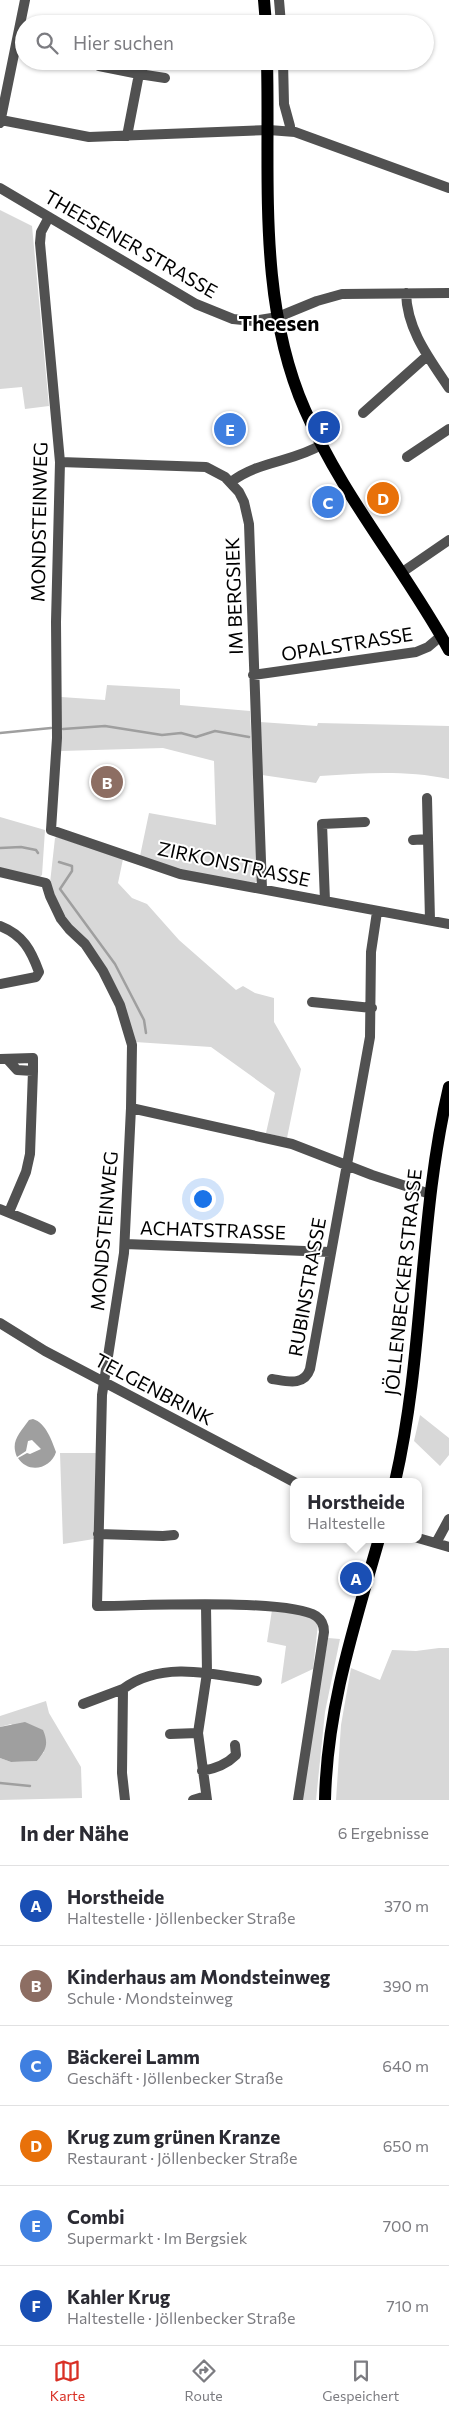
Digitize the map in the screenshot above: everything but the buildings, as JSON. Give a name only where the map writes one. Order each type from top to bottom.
[{"type":"main road","points":[[264,0],[265,15]]},
{"type":"main road","points":[[267,70],[270,228],[278,318],[297,390],[321,445],[351,496],[442,636],[449,650]]},
{"type":"main road","name":"JÖLLENBECKER STRASSE","points":[[396,1478],[413,1367],[430,1194],[449,1087]]},
{"type":"main road","points":[[325,1800],[332,1722],[342,1665],[378,1543]]},
{"type":"street","points":[[22,15],[25,0]]},
{"type":"street","points":[[280,0],[281,15]]},
{"type":"street","points":[[15,48],[0,121],[89,137],[269,130],[290,131],[449,188]]},
{"type":"street","points":[[119,70],[165,78]]},
{"type":"street","points":[[283,70],[284,104],[290,131]]},
{"type":"street","points":[[127,136],[139,74]]},
{"type":"street","name":"THEESENER STRASSE","points":[[0,188],[196,304],[216,313],[245,320],[278,318],[335,295],[449,293]]},
{"type":"street","name":"MONDSTEINWEG","points":[[49,217],[41,232],[40,243],[60,462],[56,622],[57,738],[51,830]]},
{"type":"street","points":[[406,293],[409,316],[427,356],[449,388]]},
{"type":"street","points":[[363,413],[427,356]]},
{"type":"street","points":[[407,457],[449,429]]},
{"type":"street","points":[[231,482],[256,467],[306,452],[321,445]]},
{"type":"street","name":"IM BERGSIEK","points":[[60,462],[197,466],[216,471],[231,482],[244,502],[249,524],[262,889]]},
{"type":"street","points":[[401,573],[449,540]]},
{"type":"street","name":"OPALSTRASSE","points":[[253,675],[416,652],[428,647],[442,636]]},
{"type":"street","points":[[427,798],[430,920]]},
{"type":"street","name":"ZIRKONSTRASSE","points":[[325,901],[322,824],[365,822]]},
{"type":"street","name":"ZIRKONSTRASSE","points":[[51,830],[180,874],[376,912],[449,924]]},
{"type":"street","points":[[413,840],[428,839]]},
{"type":"street","name":"MONDSTEINWEG","points":[[0,872],[46,883],[61,919],[85,944],[100,966],[120,1005],[132,1041],[125,1244],[102,1395],[96,1606],[206,1606]]},
{"type":"street","name":"RUBINSTRASSE","points":[[272,1379],[295,1382],[302,1381],[308,1374],[370,1037],[372,1008],[371,952],[376,912]]},
{"type":"street","points":[[0,926],[14,931],[25,941],[33,955],[39,972],[36,977],[0,984]]},
{"type":"street","points":[[312,1002],[372,1008]]},
{"type":"street","points":[[3,1059],[17,1070],[33,1071],[30,1154],[26,1172],[5,1210],[50,1230]]},
{"type":"street","points":[[131,1108],[273,1139],[430,1194]]},
{"type":"street","name":"ACHATSTRASSE","points":[[125,1244],[330,1252]]},
{"type":"street","name":"TELGENBRINK","points":[[0,1323],[45,1351],[290,1480]]},
{"type":"street","points":[[436,1543],[449,1519]]},
{"type":"street","points":[[98,1534],[174,1535]]},
{"type":"street","points":[[422,1539],[449,1547]]},
{"type":"street","points":[[193,1800],[207,1798],[198,1733],[207,1673],[206,1606],[284,1608],[314,1614],[324,1625],[298,1800]]},
{"type":"street","points":[[83,1704],[122,1689],[137,1680],[151,1675],[175,1672],[207,1673],[258,1681]]},
{"type":"street","points":[[122,1689],[122,1773],[125,1800]]},
{"type":"street","points":[[170,1734],[198,1733]]},
{"type":"street","points":[[202,1771],[217,1768],[234,1757],[236,1755],[235,1745]]},
{"type":"shaded area","points":[[0,210],[32,226],[49,406],[25,409],[22,387],[0,389]]},
{"type":"shaded area","points":[[107,685],[180,689],[180,705],[250,711],[258,880],[254,884],[175,869],[140,856],[149,813],[216,825],[214,761],[163,748],[61,751],[61,697],[105,700]]},
{"type":"shaded area","points":[[260,722],[317,726],[318,723],[449,726],[449,779],[416,774],[369,773],[320,776],[316,783],[262,775]]},
{"type":"shaded area","points":[[0,817],[45,830],[42,875],[38,878],[0,868]]},
{"type":"shaded area","points":[[57,837],[123,859],[118,883],[132,898],[147,904],[179,940],[236,990],[243,986],[255,993],[274,998],[274,1022],[301,1069],[287,1138],[266,1133],[275,1093],[211,1047],[135,1042],[120,996],[64,918],[50,883],[55,838]]},
{"type":"shaded area","points":[[420,1415],[449,1438],[449,1455],[440,1466],[414,1441]]},
{"type":"shaded area","points":[[33,1419],[45,1428],[56,1452],[53,1458],[44,1466],[33,1468],[22,1463],[18,1458],[41,1449],[32,1440],[28,1441],[26,1451],[17,1457],[15,1442],[29,1420]]},
{"type":"shaded area","points":[[60,1453],[96,1453],[94,1539],[63,1544]]},
{"type":"shaded area","points":[[272,1610],[309,1616],[318,1624],[313,1669],[281,1684],[286,1646],[267,1642]]},
{"type":"shaded area","points":[[328,1638],[340,1639],[325,1712],[316,1800],[300,1800]]},
{"type":"shaded area","points":[[449,1648],[449,1800],[336,1800],[341,1725],[351,1668],[380,1680],[392,1650],[416,1651]]},
{"type":"shaded area","points":[[46,1701],[49,1713],[81,1767],[82,1798],[0,1800],[0,1758],[11,1762],[37,1761],[44,1752],[11,1724],[0,1727],[0,1716]]},
{"type":"shaded area","points":[[25,1722],[43,1730],[46,1743],[40,1757],[37,1761],[11,1762],[0,1758],[0,1727]]},
{"type":"waterway","points":[[63,729],[105,726],[162,735],[181,733],[196,737],[215,731],[249,737]]},
{"type":"waterway","points":[[0,733],[51,728]]},
{"type":"waterway","points":[[0,848],[21,847],[36,850],[38,853]]},
{"type":"waterway","points":[[59,862],[72,866],[72,871],[60,889],[115,964],[144,1020],[146,1033]]},
{"type":"waterway","points":[[0,1783],[30,1786]]},
{"type":"place","name":"Kahler Krug","points":[[324,427]]},
{"type":"place","name":"Combi","points":[[230,429]]},
{"type":"place","name":"Krug zum grünen Kranze","points":[[383,498]]},
{"type":"place","name":"Bäckerei Lamm","points":[[328,502]]},
{"type":"place","name":"Kinderhaus am Mondsteinweg","points":[[107,782]]},
{"type":"place","name":"Horstheide","points":[[356,1578]]},
{"type":"district","name":"Theesen","points":[[279,324]]}]
